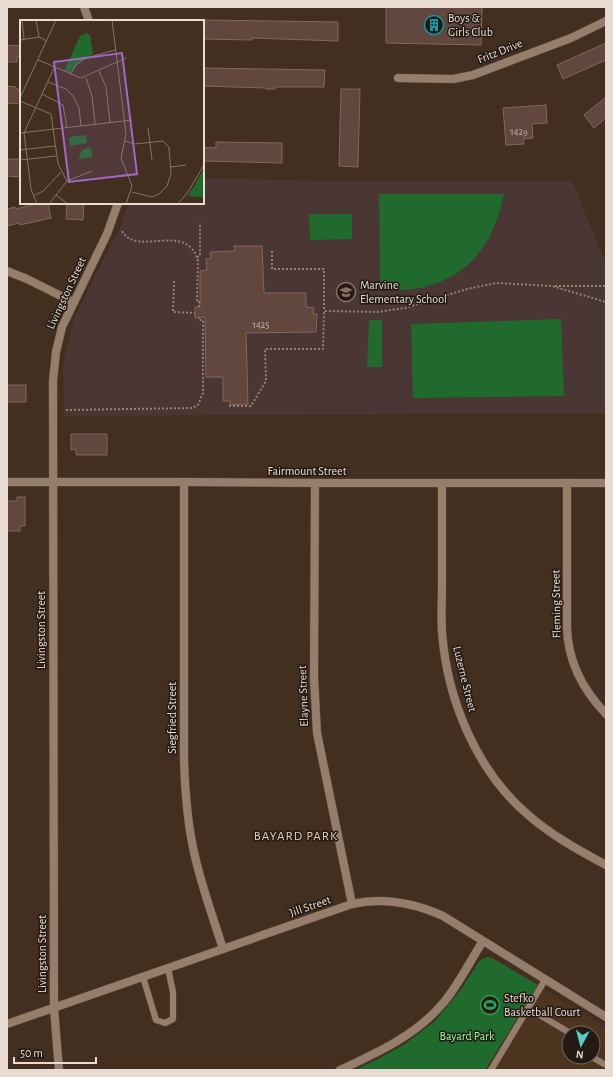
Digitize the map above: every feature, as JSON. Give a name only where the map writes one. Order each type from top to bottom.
[{"type":"street","points":[[84,7],[89,20]]},
{"type":"street","name":"Fritz Drive","points":[[398,78],[452,79],[473,74],[570,38],[606,21]]},
{"type":"street","name":"Livingston Street","points":[[59,1070],[54,1008],[54,360],[62,327],[107,234],[118,204]]},
{"type":"street","points":[[7,271],[27,278],[73,302]]},
{"type":"street","name":"Fairmount Street","points":[[7,482],[315,484],[606,483]]},
{"type":"street","name":"Siegfried Street","points":[[184,482],[184,760],[187,816],[194,853],[223,949]]},
{"type":"street","name":"Fleming Street","points":[[567,483],[567,628],[569,646],[578,677],[591,698],[606,714]]},
{"type":"street","name":"Elayne Street","points":[[315,484],[314,677],[317,733],[352,904]]},
{"type":"street","name":"Luzerne Street","points":[[442,484],[442,631],[449,678],[457,705],[469,735],[488,769],[512,799],[526,813],[554,835],[606,865]]},
{"type":"street","name":"Jill Street","points":[[7,1024],[352,904],[381,901],[415,906],[443,916],[606,1017]]},
{"type":"street","points":[[340,1070],[403,1038],[431,1016],[450,993],[483,941]]},
{"type":"lane","points":[[143,977],[156,1020],[165,1023],[173,1019],[173,992],[168,968]]},
{"type":"lane","points":[[490,1070],[545,980]]},
{"type":"lane","points":[[528,1008],[561,1028]]},
{"type":"lane","points":[[600,1070],[605,1062]]},
{"type":"path","points":[[196,257],[200,256],[200,223]]},
{"type":"path","points":[[122,231],[125,236],[134,240],[174,240],[181,242],[190,248],[198,262],[197,302],[199,302],[199,307]]},
{"type":"path","points":[[229,406],[251,406],[266,381],[266,349],[323,350],[324,270],[272,269],[272,251]]},
{"type":"path","points":[[174,281],[173,312],[195,313]]},
{"type":"path","points":[[324,311],[377,312],[405,308],[488,284],[507,283],[552,286],[606,286]]},
{"type":"path","points":[[552,286],[606,302]]},
{"type":"path","points":[[66,410],[192,408],[198,406],[203,393],[203,320],[199,320],[199,318]]},
{"type":"shaded area","name":"Marvine Elementary School","points":[[204,178],[365,182],[572,181],[606,264],[606,414],[462,413],[64,416],[63,365],[75,317],[121,227],[128,204],[204,204]]},
{"type":"shaded area","points":[[538,985],[606,1028],[606,1070],[485,1070]]},
{"type":"green space","points":[[379,194],[504,194],[499,214],[492,232],[472,261],[459,272],[443,281],[425,287],[404,290],[380,287]]},
{"type":"green space","points":[[309,214],[352,214],[352,239],[310,240]]},
{"type":"green space","points":[[561,319],[564,396],[413,398],[411,324]]},
{"type":"green space","points":[[369,320],[382,320],[382,367],[367,367]]},
{"type":"green space","name":"Bayard Park","points":[[487,957],[492,958],[538,985],[485,1070],[355,1070],[405,1044],[435,1021],[459,992],[480,960]]},
{"type":"building","name":"Boys & Girls Club","points":[[386,7],[482,7],[481,45],[386,43]]},
{"type":"building","points":[[204,20],[338,22],[338,41],[252,38],[252,40],[204,39]]},
{"type":"building","points":[[606,43],[606,60],[563,79],[557,65]]},
{"type":"building","points":[[7,45],[20,46],[20,57],[17,57],[17,62],[7,62]]},
{"type":"building","points":[[204,68],[325,70],[324,87],[266,88],[204,86]]},
{"type":"building","points":[[7,86],[20,89],[20,104],[7,103]]},
{"type":"building","points":[[341,89],[360,89],[358,167],[339,166]]},
{"type":"building","points":[[606,97],[606,118],[594,128],[584,115]]},
{"type":"building","points":[[546,105],[547,123],[532,124],[533,138],[523,139],[524,144],[506,145],[503,108]]},
{"type":"building","points":[[216,142],[282,143],[282,163],[204,161],[204,147],[216,148]]},
{"type":"building","points":[[7,159],[20,159],[20,177],[7,176]]},
{"type":"building","points":[[35,204],[48,204],[51,218],[20,225],[19,223],[7,226],[7,209],[15,207],[16,209]]},
{"type":"building","points":[[67,204],[84,204],[83,220],[66,219]]},
{"type":"building","points":[[234,246],[262,246],[264,293],[306,293],[306,307],[314,308],[313,314],[317,314],[316,332],[246,333],[248,404],[230,405],[230,401],[223,401],[223,377],[206,377],[205,317],[195,318],[195,307],[200,307],[200,271],[207,270],[206,259],[211,258],[210,252],[235,251]]},
{"type":"building","points":[[7,385],[26,385],[26,402],[7,402]]},
{"type":"building","points":[[71,434],[107,434],[107,455],[76,455],[76,449],[71,450]]},
{"type":"building","points":[[17,497],[25,497],[25,526],[20,526],[20,531],[7,531],[7,501],[17,501]]},
{"type":"place","name":"Boys & Girls Club","points":[[434,25]]},
{"type":"place","name":"Marvine Elementary School","points":[[346,292]]},
{"type":"place","name":"Stefko Basketball Court","points":[[490,1005]]},
{"type":"district","name":"BAYARD PARK","points":[[296,835]]}]
